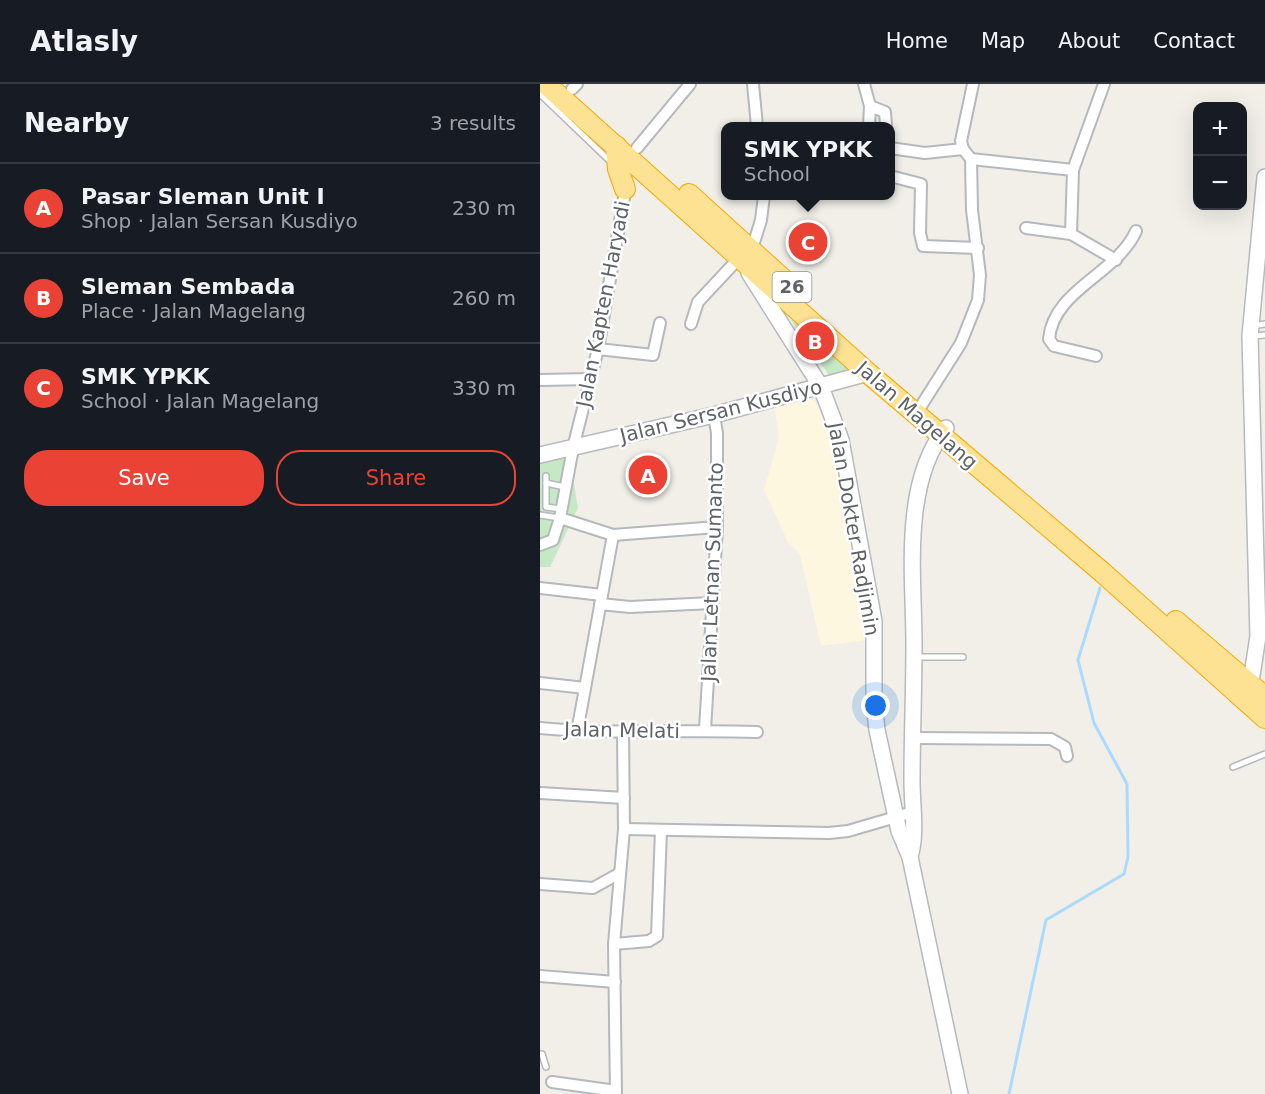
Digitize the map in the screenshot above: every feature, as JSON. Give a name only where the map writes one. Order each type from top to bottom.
[{"type":"highway","name":"Jalan Magelang","points":[[546,84],[629,160],[746,253],[921,406],[943,432]]},
{"type":"highway","name":"Jalan Magelang","points":[[572,86],[629,160]]},
{"type":"highway","points":[[625,189],[629,160]]},
{"type":"highway","name":"Jalan Magelang","points":[[746,253],[781,306],[943,432],[1254,695],[1265,718]]},
{"type":"main road","points":[[1254,695],[1262,634],[1258,331],[1265,177]]},
{"type":"main road","name":"Jalan Dokter Radjimin","points":[[781,306],[821,387],[841,440],[872,610],[875,718],[895,817],[902,843],[910,857],[960,1094]]},
{"type":"main road","name":"Jalan Sersan Kusdiyo","points":[[540,455],[714,415],[868,373]]},
{"type":"main road","name":"Jalan Dokter Radjimin","points":[[910,857],[915,840],[913,738],[916,503],[926,461],[943,432]]},
{"type":"street","points":[[629,160],[690,84]]},
{"type":"street","points":[[753,84],[757,122]]},
{"type":"street","points":[[864,84],[870,106],[869,122]]},
{"type":"street","points":[[921,406],[961,343],[978,300],[978,248],[972,210],[971,159],[963,149],[962,132],[973,84]]},
{"type":"street","points":[[1071,234],[1073,171],[1104,84]]},
{"type":"street","points":[[870,106],[885,112],[886,122]]},
{"type":"street","points":[[895,149],[926,153],[963,149]]},
{"type":"street","points":[[971,159],[1073,171]]},
{"type":"street","points":[[895,177],[921,184],[920,233],[923,246],[978,248]]},
{"type":"street","name":"Jalan Kapten Haryadi","points":[[540,545],[553,540],[560,514],[573,448],[598,349],[625,189]]},
{"type":"street","points":[[691,324],[698,302],[746,253],[761,220],[763,200]]},
{"type":"street","points":[[1026,228],[1071,234],[1116,260]]},
{"type":"street","points":[[1096,356],[1054,346],[1049,339],[1050,324],[1064,305],[1116,260],[1136,231]]},
{"type":"street","points":[[598,349],[653,355],[660,323]]},
{"type":"street","points":[[540,380],[591,379]]},
{"type":"street","name":"Jalan Letnan Sumanto","points":[[705,730],[717,527],[717,433],[714,415]]},
{"type":"street","points":[[560,514],[613,535],[717,527]]},
{"type":"street","points":[[578,732],[613,535]]},
{"type":"street","points":[[540,588],[601,599],[630,607],[712,603]]},
{"type":"street","points":[[540,682],[585,688]]},
{"type":"street","name":"Jalan Melati","points":[[540,728],[578,732],[705,730],[757,732]]},
{"type":"street","points":[[552,1081],[616,1092],[614,944],[624,829],[623,732]]},
{"type":"street","points":[[913,738],[1051,739],[1065,747],[1067,756]]},
{"type":"street","points":[[540,793],[624,798]]},
{"type":"street","points":[[624,829],[829,833],[849,831],[913,813]]},
{"type":"street","points":[[614,944],[649,940],[657,936],[661,830]]},
{"type":"street","points":[[540,884],[584,889],[600,885],[620,873]]},
{"type":"street","points":[[540,976],[615,982]]},
{"type":"lane","points":[[540,94],[629,160]]},
{"type":"lane","points":[[546,476],[546,507],[560,514]]},
{"type":"lane","points":[[546,483],[565,487]]},
{"type":"lane","points":[[540,515],[560,514]]},
{"type":"lane","points":[[914,657],[963,657]]},
{"type":"lane","points":[[1233,767],[1265,753]]},
{"type":"lane","points":[[543,1054],[546,1066]]},
{"type":"shaded area","points":[[808,396],[817,404],[837,452],[866,640],[821,646],[800,554],[788,542],[764,490],[779,438],[774,403]]},
{"type":"green space","points":[[793,316],[851,366],[851,371],[829,375],[791,320]]},
{"type":"green space","points":[[567,443],[578,508],[550,567],[540,567],[540,449]]},
{"type":"waterway","points":[[1009,1094],[1046,920],[1124,874],[1128,857],[1127,784],[1094,723],[1078,660],[1100,588]]},
{"type":"place","name":"SMK YPKK","points":[[808,242]]},
{"type":"place","name":"Sleman Sembada","points":[[815,341]]},
{"type":"place","name":"Pasar Sleman Unit I","points":[[648,475]]}]
